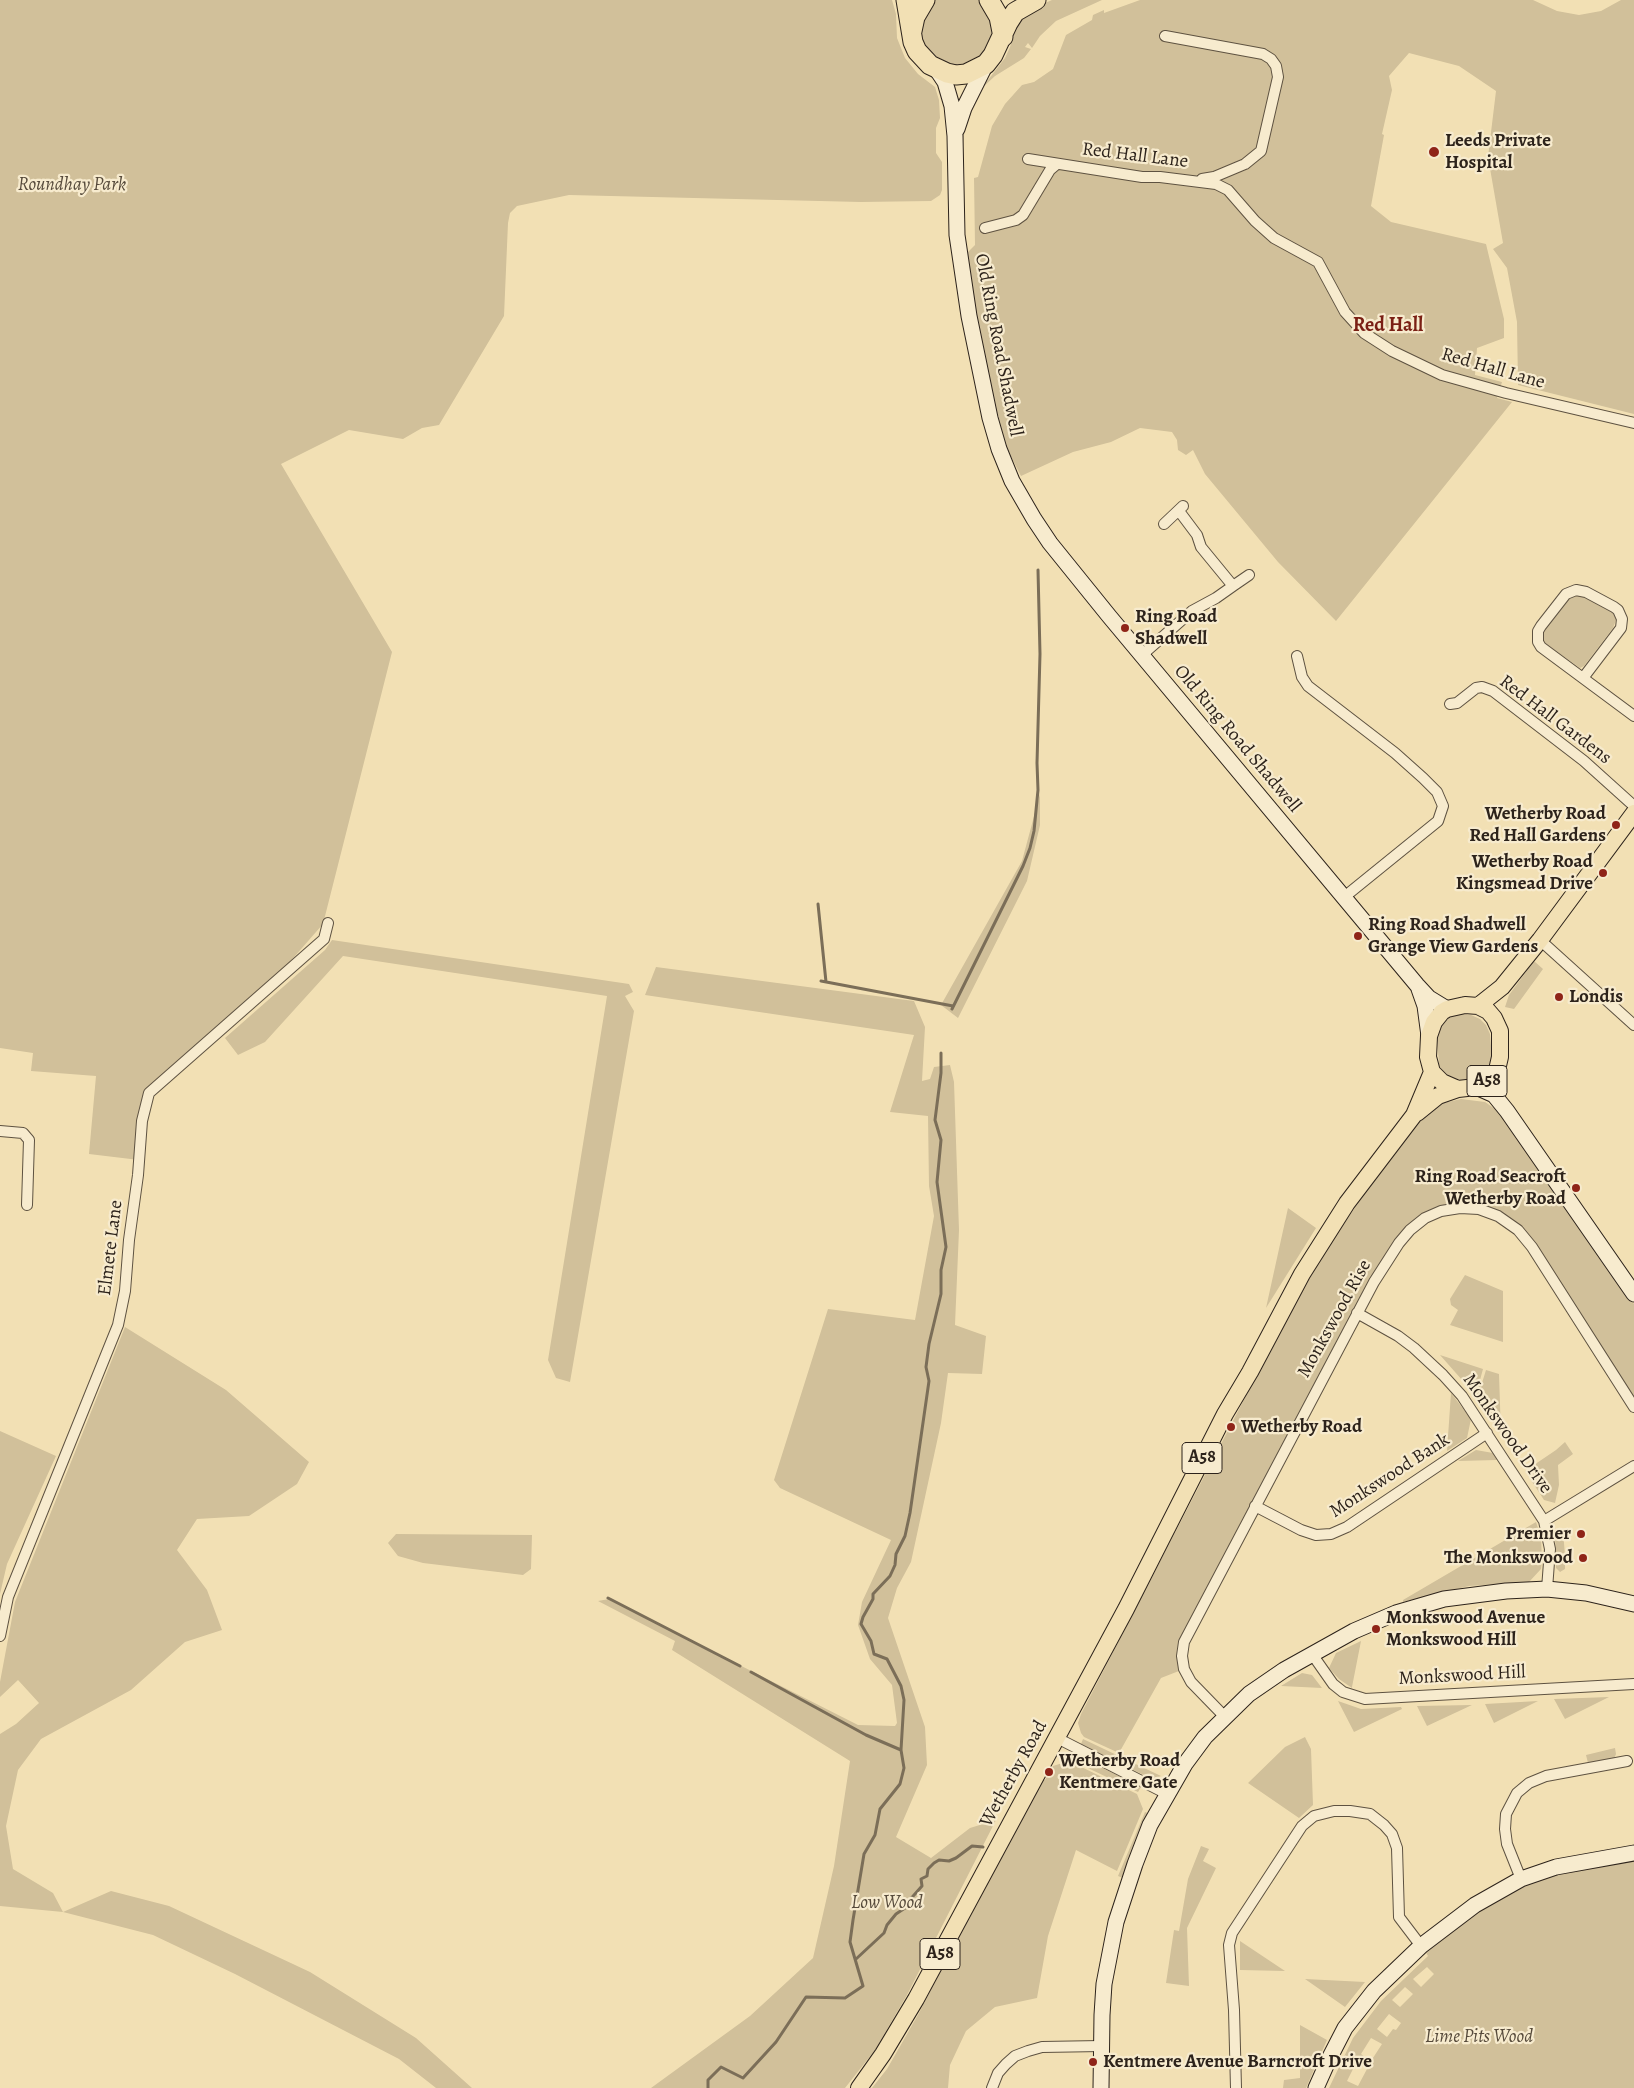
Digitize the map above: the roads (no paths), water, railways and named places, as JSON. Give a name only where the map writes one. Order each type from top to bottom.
[{"type":"highway","points":[[906,0],[912,35],[918,51],[930,66],[947,74],[966,74],[986,64],[993,55],[1015,12],[1036,0]]},
{"type":"highway","points":[[912,35],[915,17],[925,0]]},
{"type":"highway","points":[[989,0],[999,17],[1003,37]]},
{"type":"main road","name":"Old Ring Road Shadwell","points":[[955,136],[964,108],[986,64]]},
{"type":"main road","name":"Old Ring Road Shadwell","points":[[937,70],[946,82],[949,92],[955,136],[956,215],[965,293],[989,413],[999,450],[1012,481],[1050,543],[1142,655],[1417,985],[1429,998],[1447,1009]]},
{"type":"main road","name":"A58","points":[[1478,1006],[1502,987],[1540,940],[1634,813]]},
{"type":"main road","name":"Old Ring Road Shadwell","points":[[1417,985],[1425,1006],[1429,1036]]},
{"type":"main road","name":"A58","points":[[1414,1115],[1438,1096],[1476,1087],[1492,1078],[1497,1070],[1500,1045],[1500,1031],[1496,1022],[1502,987]]},
{"type":"main road","points":[[1432,1072],[1428,1057],[1429,1036],[1434,1022],[1447,1009],[1465,1005],[1478,1006],[1488,1011],[1496,1022]]},
{"type":"main road","points":[[1497,1070],[1498,1082],[1506,1111]]},
{"type":"main road","name":"A58","points":[[1414,1115],[1432,1072],[1442,1082],[1458,1090]]},
{"type":"main road","points":[[1476,1087],[1494,1095],[1634,1294]]},
{"type":"main road","name":"Wetherby Road","points":[[859,2088],[916,1999],[1126,1609],[1225,1414],[1250,1372],[1302,1274],[1347,1203],[1414,1115]]},
{"type":"main road","points":[[1101,2088],[1104,1984],[1116,1922],[1130,1878],[1150,1825],[1185,1764],[1205,1737],[1249,1694],[1312,1654],[1375,1621],[1420,1605],[1469,1595],[1547,1589],[1586,1593],[1634,1604]]},
{"type":"main road","points":[[1316,2088],[1338,2040],[1361,2006],[1387,1977],[1421,1946],[1475,1905],[1521,1879],[1556,1867],[1634,1853]]},
{"type":"street","points":[[1165,36],[1263,54],[1271,59],[1276,66],[1278,76],[1265,141],[1261,151],[1236,168],[1214,177],[1194,181]]},
{"type":"street","name":"Red Hall Lane","points":[[1028,159],[1142,177],[1216,184],[1228,190],[1254,221],[1274,238],[1318,262],[1345,312],[1364,333],[1409,360],[1442,375],[1506,393],[1634,423]]},
{"type":"street","points":[[985,228],[1016,220],[1022,215],[1050,170],[1057,164]]},
{"type":"street","points":[[1164,524],[1182,508],[1197,535],[1201,547],[1233,586]]},
{"type":"street","points":[[1142,655],[1192,611],[1216,598],[1249,575]]},
{"type":"street","points":[[1583,678],[1620,628],[1622,618],[1614,607],[1586,592],[1576,590],[1566,594],[1541,626],[1538,637],[1541,647],[1634,716]]},
{"type":"street","points":[[1297,656],[1302,677],[1308,686],[1395,753],[1437,792],[1443,806],[1438,821],[1343,898]]},
{"type":"street","name":"Red Hall Gardens","points":[[1450,704],[1457,703],[1476,688],[1482,687],[1493,691],[1584,761],[1634,806]]},
{"type":"street","name":"Elmete Lane","points":[[0,1636],[8,1597],[118,1325],[125,1291],[142,1121],[150,1093],[324,939],[328,923]]},
{"type":"street","points":[[1540,940],[1634,1025]]},
{"type":"street","points":[[0,1131],[23,1133],[29,1140],[26,1206]]},
{"type":"street","name":"Monkswood Rise","points":[[1225,1716],[1190,1682],[1184,1669],[1183,1649],[1190,1629],[1357,1313],[1399,1243],[1410,1230],[1425,1218],[1460,1208],[1479,1209],[1498,1216],[1518,1230],[1532,1248],[1634,1407]]},
{"type":"street","name":"Monkswood Drive","points":[[1357,1313],[1398,1336],[1429,1360],[1457,1390],[1487,1433],[1544,1521],[1550,1549],[1547,1589]]},
{"type":"street","name":"Monkswood Bank","points":[[1255,1506],[1301,1530],[1316,1535],[1331,1534],[1347,1527],[1487,1433]]},
{"type":"street","points":[[1544,1521],[1634,1466]]},
{"type":"street","name":"Monkswood Hill","points":[[1312,1654],[1334,1684],[1344,1692],[1365,1699],[1634,1684]]},
{"type":"street","points":[[1056,1738],[1167,1794]]},
{"type":"street","points":[[1521,1879],[1507,1844],[1504,1829],[1506,1814],[1517,1793],[1529,1783],[1546,1776],[1627,1761]]},
{"type":"street","points":[[1236,2088],[1234,2010],[1229,1946],[1232,1933],[1302,1826],[1314,1816],[1334,1811],[1350,1811],[1370,1814],[1384,1824],[1392,1834],[1398,1848],[1399,1917],[1421,1946]]},
{"type":"street","points":[[992,2088],[998,2073],[1006,2064],[1016,2056],[1028,2051],[1042,2047],[1101,2046]]},
{"type":"waterway","points":[[952,1009],[1023,866],[1034,831],[1038,790],[1040,654],[1038,570]]},
{"type":"waterway","points":[[818,904],[826,982]]},
{"type":"waterway","points":[[821,981],[953,1006]]},
{"type":"waterway","points":[[708,2088],[708,2080],[721,2067],[743,2078],[776,2042],[806,1997],[845,1998],[863,1986],[850,1942],[853,1920],[864,1854],[875,1835],[880,1809],[900,1784],[904,1768],[901,1750],[904,1700],[901,1686],[887,1659],[874,1654],[871,1641],[861,1624],[873,1599],[873,1594],[890,1576],[895,1565],[896,1554],[905,1536],[929,1381],[926,1367],[929,1344],[941,1294],[941,1270],[946,1247],[937,1182],[941,1140],[935,1120],[941,1073],[941,1053]]},
{"type":"waterway","points":[[608,1598],[740,1666]]},
{"type":"waterway","points":[[751,1672],[866,1735],[901,1750]]},
{"type":"waterway","points":[[856,1959],[884,1933],[887,1925],[896,1914],[905,1908],[922,1886],[921,1879],[927,1876],[928,1869],[934,1863],[939,1860],[949,1861],[956,1858],[972,1846],[983,1847]]},
{"type":"place","name":"Leeds Private Hospital","points":[[1434,152]]},
{"type":"place","name":"Ring Road Shadwell","points":[[1125,628]]},
{"type":"place","name":"Wetherby Road Red Hall Gardens","points":[[1616,825]]},
{"type":"place","name":"Wetherby Road Kingsmead Drive","points":[[1603,873]]},
{"type":"place","name":"Ring Road Shadwell Grange View Gardens","points":[[1358,936]]},
{"type":"place","name":"Londis","points":[[1559,997]]},
{"type":"place","name":"Ring Road Seacroft Wetherby Road","points":[[1576,1188]]},
{"type":"place","name":"Wetherby Road","points":[[1231,1427]]},
{"type":"place","name":"Premier","points":[[1581,1534]]},
{"type":"place","name":"The Monkswood","points":[[1583,1558]]},
{"type":"place","name":"Monkswood Avenue Monkswood Hill","points":[[1376,1629]]},
{"type":"place","name":"Wetherby Road Kentmere Gate","points":[[1049,1772]]},
{"type":"place","name":"Kentmere Avenue Barncroft Drive","points":[[1093,2062]]},
{"type":"district","name":"Red Hall","points":[[1388,326]]},
{"type":"park label","name":"Roundhay Park","points":[[72,185]]},
{"type":"park label","name":"Low Wood","points":[[887,1903]]},
{"type":"park label","name":"Lime Pits Wood","points":[[1479,2037]]}]
